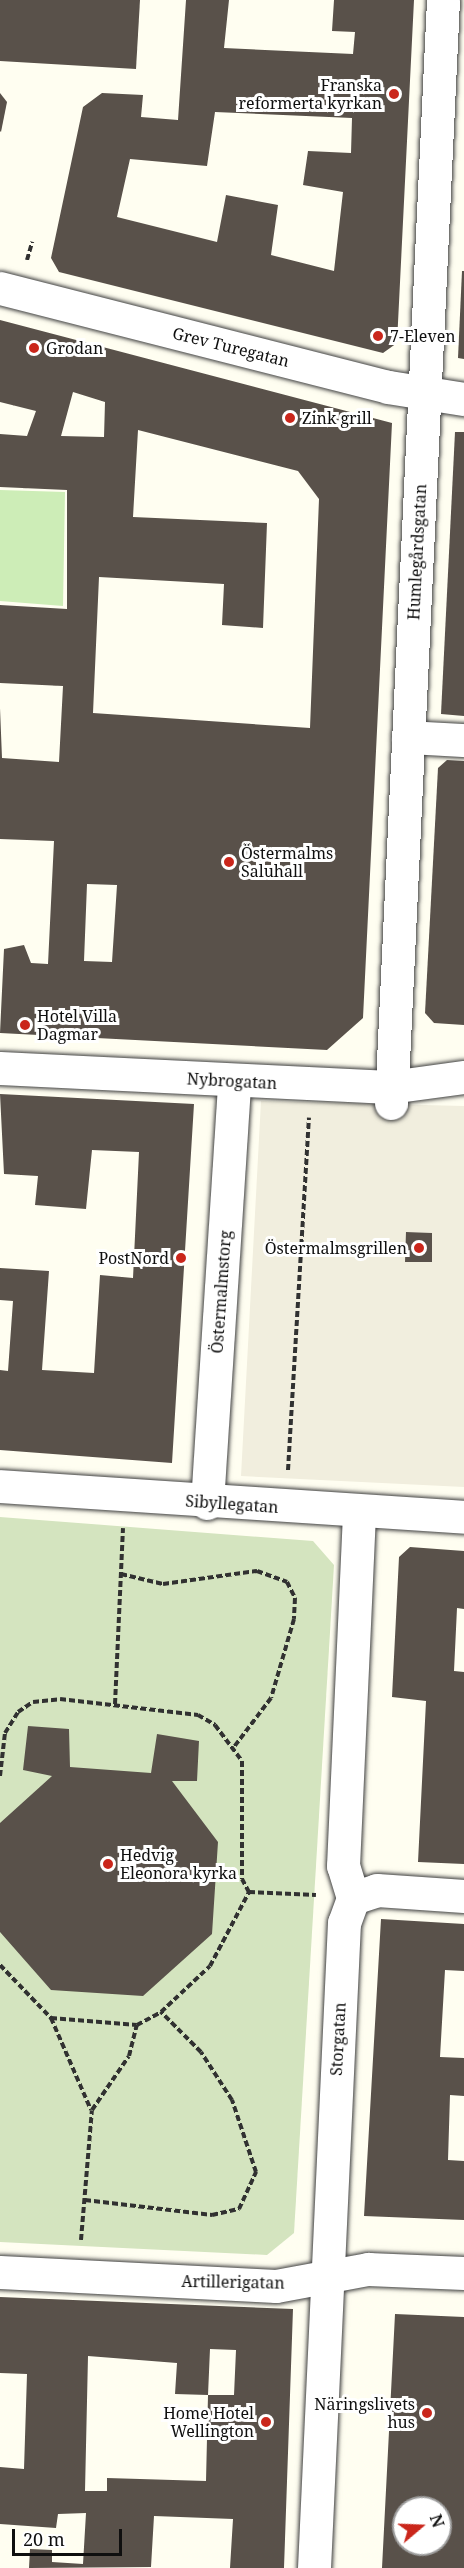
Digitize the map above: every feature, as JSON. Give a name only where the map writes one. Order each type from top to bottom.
[{"type":"street","name":"Humlegårdsgatan","points":[[391,1095],[443,0]]},
{"type":"street","name":"Grev Turegatan","points":[[0,288],[388,387],[464,399]]},
{"type":"street","points":[[408,737],[464,740]]},
{"type":"street","name":"Nybrogatan","points":[[0,1068],[311,1084],[391,1095],[464,1077]]},
{"type":"street","name":"Östermalmstorg","points":[[207,1503],[234,1081]]},
{"type":"street","name":"Sibyllegatan","points":[[0,1486],[359,1514],[464,1517]]},
{"type":"street","points":[[359,1514],[343,1866],[353,1898],[377,1890],[464,1896]]},
{"type":"street","name":"Storgatan","points":[[315,2568],[330,2277],[344,1923],[353,1898]]},
{"type":"street","name":"Artillerigatan","points":[[0,2272],[276,2286],[368,2269],[464,2273]]},
{"type":"path","points":[[287,1474],[311,1084]]},
{"type":"path","points":[[115,1704],[123,1527]]},
{"type":"path","points":[[121,1574],[163,1584],[256,1570],[287,1582],[295,1599],[294,1619],[271,1698],[234,1747]]},
{"type":"path","points":[[0,1776],[5,1733],[18,1712],[33,1702],[115,1704],[198,1715],[234,1747],[246,1788],[241,1841],[242,1879],[249,1892]]},
{"type":"path","points":[[249,1892],[353,1898]]},
{"type":"path","points":[[51,2018],[137,2025],[161,2012],[210,1966],[249,1892]]},
{"type":"path","points":[[0,1965],[51,2018],[92,2110],[80,2246]]},
{"type":"path","points":[[84,2200],[212,2215],[239,2209],[256,2172],[232,2100],[201,2052],[161,2012]]},
{"type":"path","points":[[92,2110],[129,2056],[137,2025]]},
{"type":"green space","points":[[0,490],[65,492],[63,606],[0,601]]},
{"type":"green space","points":[[0,1517],[313,1541],[334,1565],[294,2233],[267,2255],[0,2242]]},
{"type":"shaded area","points":[[261,1101],[464,1106],[464,1487],[241,1476]],"holes":[[[407,1232],[432,1233],[432,1262]]]},
{"type":"building","points":[[0,0],[140,0],[136,69],[0,61]]},
{"type":"building","points":[[186,0],[229,0],[224,48],[353,54],[355,32],[332,31],[334,0],[414,0],[397,343],[383,353],[59,272],[51,258],[83,107],[102,93],[143,95],[141,117],[178,120]],"holes":[[[215,112],[352,118],[351,153],[308,151],[303,185],[343,192],[334,271],[271,255],[278,205],[226,195],[217,242],[117,217],[130,159],[207,166]]]},
{"type":"building","points":[[0,93],[7,102],[1,132],[0,131]]},
{"type":"building","points":[[462,271],[464,271],[464,359],[458,358]]},
{"type":"building","points":[[0,320],[392,423],[363,1018],[327,1050],[0,1033],[4,949],[24,945],[31,963],[48,964],[54,841],[0,839],[0,708],[2,758],[59,762],[63,686],[0,683],[0,605],[67,609],[67,490],[0,487],[0,434],[27,436],[36,411],[0,402]],"holes":[[[73,392],[105,402],[104,437],[61,436]],[[138,430],[298,471],[319,499],[310,728],[93,713],[99,577],[224,584],[222,625],[263,628],[267,523],[133,517]],[[87,884],[117,885],[112,962],[84,961]]]},
{"type":"building","points":[[455,432],[464,432],[464,716],[441,714]]},
{"type":"building","points":[[447,760],[464,761],[464,1025],[434,1023],[425,1013],[438,768]]},
{"type":"building","points":[[0,1094],[194,1104],[172,1463],[0,1450],[0,1370],[8,1371],[13,1301],[0,1300],[0,1268],[49,1271],[42,1370],[94,1373],[100,1275],[133,1278],[139,1152],[92,1150],[86,1209],[35,1205],[38,1176],[4,1174]]},
{"type":"building","points":[[406,1232],[432,1233],[432,1262],[405,1262]]},
{"type":"building","points":[[410,1547],[464,1551],[464,1609],[457,1608],[454,1671],[464,1672],[464,1864],[418,1862],[426,1701],[392,1697],[399,1557]]},
{"type":"building","name":"Hedvig Eleonora kyrka","points":[[28,1726],[69,1729],[70,1767],[151,1773],[157,1734],[199,1741],[197,1781],[172,1781],[218,1842],[212,1934],[143,1996],[51,1990],[0,1932],[0,1823],[52,1776],[23,1770]]},
{"type":"building","points":[[381,1919],[464,1924],[464,1971],[445,1970],[440,2057],[464,2058],[464,2096],[450,2095],[448,2160],[464,2161],[464,2220],[364,2216]]},
{"type":"building","points":[[0,2297],[293,2309],[284,2568],[230,2568],[233,2519],[154,2516],[151,2567],[29,2568],[30,2549],[52,2550],[52,2562],[83,2564],[86,2513],[58,2514],[56,2528],[0,2524],[0,2467],[24,2469],[27,2374],[0,2373]],"holes":[[[210,2349],[236,2350],[234,2395],[208,2395]],[[88,2356],[177,2363],[175,2394],[208,2395],[206,2481],[107,2478],[107,2491],[85,2491]]]},
{"type":"building","name":"Näringslivets hus","points":[[395,2314],[464,2317],[464,2568],[382,2568]]},
{"type":"place","name":"Franska reformerta kyrkan","points":[[394,94]]},
{"type":"place","name":"7-Eleven","points":[[378,336]]},
{"type":"place","name":"Grodan","points":[[34,348]]},
{"type":"place","name":"Zink grill","points":[[290,418]]},
{"type":"place","name":"Östermalms Saluhall","points":[[229,862]]},
{"type":"place","name":"Hotel Villa Dagmar","points":[[25,1025]]},
{"type":"place","name":"Östermalmsgrillen","points":[[419,1248]]},
{"type":"place","name":"PostNord","points":[[181,1258]]},
{"type":"place","name":"Hedvig Eleonora kyrka","points":[[108,1864]]},
{"type":"place","name":"Näringslivets hus","points":[[427,2413]]},
{"type":"place","name":"Home Hotel Wellington","points":[[266,2422]]}]
